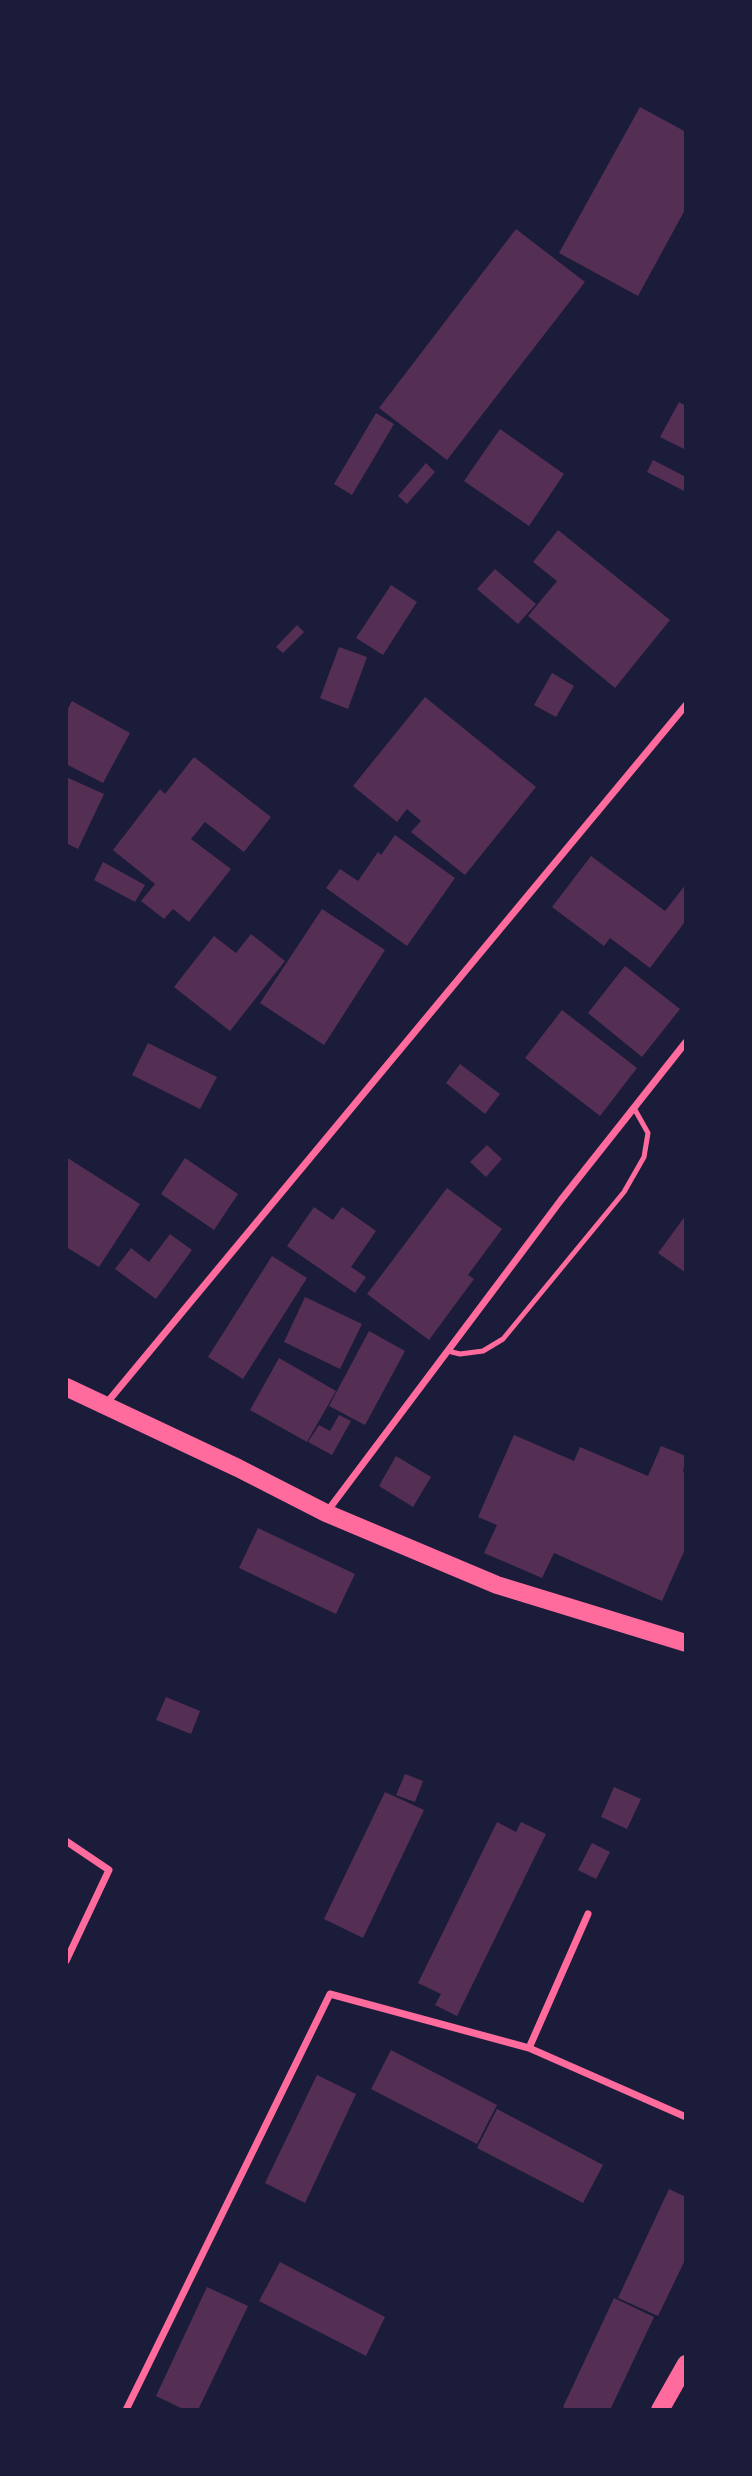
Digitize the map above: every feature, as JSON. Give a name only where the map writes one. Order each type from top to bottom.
[{"type":"main road","points":[[66,1387],[238,1468],[326,1513],[497,1585],[685,1643]]},
{"type":"main road","points":[[660,2410],[685,2364]]},
{"type":"street","points":[[105,1405],[685,705]]},
{"type":"street","points":[[326,1513],[561,1200],[685,1042]]},
{"type":"street","points":[[66,1841],[109,1870],[66,1961]]},
{"type":"street","points":[[529,2048],[588,1914]]},
{"type":"street","points":[[126,2410],[330,1994],[529,2048],[685,2117]]},
{"type":"lane","points":[[448,1351],[460,1354],[484,1351],[503,1339],[624,1192],[643,1157],[648,1133],[634,1108]]},
{"type":"building","points":[[640,107],[686,132],[686,208],[638,296],[559,253]]},
{"type":"building","points":[[516,229],[585,282],[447,460],[379,408]]},
{"type":"building","points":[[679,402],[686,406],[686,450],[660,437]]},
{"type":"building","points":[[376,413],[394,424],[352,495],[334,484]]},
{"type":"building","points":[[500,429],[564,474],[529,526],[464,481]]},
{"type":"building","points":[[653,460],[686,477],[686,492],[647,472]]},
{"type":"building","points":[[426,463],[435,472],[407,504],[398,496]]},
{"type":"building","points":[[558,530],[670,620],[615,688],[528,616],[557,581],[533,562]]},
{"type":"building","points":[[495,569],[536,604],[518,624],[477,589]]},
{"type":"building","points":[[391,585],[417,602],[383,655],[356,638]]},
{"type":"building","points":[[297,625],[304,632],[283,653],[276,647]]},
{"type":"building","points":[[339,647],[367,657],[348,709],[320,698]]},
{"type":"building","points":[[552,673],[574,686],[556,717],[534,705]]},
{"type":"building","points":[[425,697],[536,787],[465,875],[411,832],[421,821],[407,809],[397,822],[353,786]]},
{"type":"building","points":[[72,701],[130,733],[103,783],[66,764],[66,712]]},
{"type":"building","points":[[194,757],[271,817],[244,852],[205,822],[191,839],[231,869],[189,922],[173,909],[164,919],[141,901],[155,884],[113,850],[160,789],[165,794]]},
{"type":"building","points":[[66,777],[104,794],[78,849],[66,843]]},
{"type":"building","points":[[395,835],[455,878],[407,946],[326,888],[340,869],[358,881],[378,852],[381,855]]},
{"type":"building","points":[[591,856],[665,911],[686,884],[686,924],[684,923],[650,968],[610,938],[604,946],[552,907]]},
{"type":"building","points":[[103,862],[145,885],[135,902],[94,880]]},
{"type":"building","points":[[322,909],[385,950],[324,1045],[260,1003]]},
{"type":"building","points":[[251,934],[285,961],[230,1031],[174,987],[214,936],[236,953]]},
{"type":"building","points":[[625,966],[680,1009],[642,1057],[588,1013]]},
{"type":"building","points":[[562,1010],[637,1068],[600,1116],[525,1058]]},
{"type":"building","points":[[148,1043],[217,1077],[200,1109],[132,1075]]},
{"type":"building","points":[[460,1064],[500,1094],[485,1114],[446,1083]]},
{"type":"building","points":[[487,1145],[502,1159],[486,1177],[470,1162]]},
{"type":"building","points":[[66,1157],[140,1204],[99,1267],[66,1247]]},
{"type":"building","points":[[185,1158],[238,1194],[214,1230],[161,1194]]},
{"type":"building","points":[[447,1188],[502,1229],[468,1275],[474,1279],[429,1340],[367,1294]]},
{"type":"building","points":[[314,1207],[333,1220],[342,1207],[376,1231],[351,1267],[366,1277],[355,1293],[287,1246]]},
{"type":"building","points":[[686,1215],[686,1273],[658,1253]]},
{"type":"building","points":[[170,1234],[192,1250],[156,1299],[115,1269],[131,1248],[149,1262]]},
{"type":"building","points":[[272,1256],[307,1278],[243,1379],[208,1357]]},
{"type":"building","points":[[305,1297],[362,1324],[340,1369],[284,1342]]},
{"type":"building","points":[[369,1331],[405,1351],[365,1425],[329,1406]]},
{"type":"building","points":[[279,1358],[336,1391],[307,1442],[250,1410]]},
{"type":"building","points":[[339,1415],[351,1421],[332,1455],[308,1442],[319,1425],[330,1431]]},
{"type":"building","points":[[514,1435],[574,1461],[580,1447],[648,1476],[661,1446],[686,1456],[683,1472],[686,1473],[686,1547],[662,1601],[554,1553],[542,1578],[484,1553],[497,1525],[478,1517]]},
{"type":"building","points":[[396,1456],[431,1477],[413,1507],[379,1486]]},
{"type":"building","points":[[258,1528],[355,1574],[336,1614],[239,1568]]},
{"type":"building","points":[[166,1697],[200,1711],[191,1734],[156,1720]]},
{"type":"building","points":[[405,1774],[423,1781],[415,1802],[396,1795]]},
{"type":"building","points":[[614,1787],[641,1799],[627,1829],[601,1817]]},
{"type":"building","points":[[385,1792],[424,1810],[363,1938],[324,1919]]},
{"type":"building","points":[[497,1822],[516,1832],[521,1822],[546,1834],[457,2016],[435,2005],[441,1994],[418,1983]]},
{"type":"building","points":[[592,1843],[610,1852],[596,1879],[578,1870]]},
{"type":"building","points":[[391,2050],[497,2105],[477,2144],[371,2089]]},
{"type":"building","points":[[317,2075],[356,2094],[305,2203],[265,2183]]},
{"type":"building","points":[[497,2109],[603,2165],[583,2203],[477,2148]]},
{"type":"building","points":[[669,2189],[686,2197],[686,2258],[658,2316],[618,2298]]},
{"type":"building","points":[[280,2262],[385,2317],[366,2356],[259,2301]]},
{"type":"building","points":[[207,2287],[248,2306],[198,2410],[185,2410],[156,2396]]},
{"type":"building","points":[[614,2298],[654,2317],[610,2410],[569,2410],[563,2407]]}]
